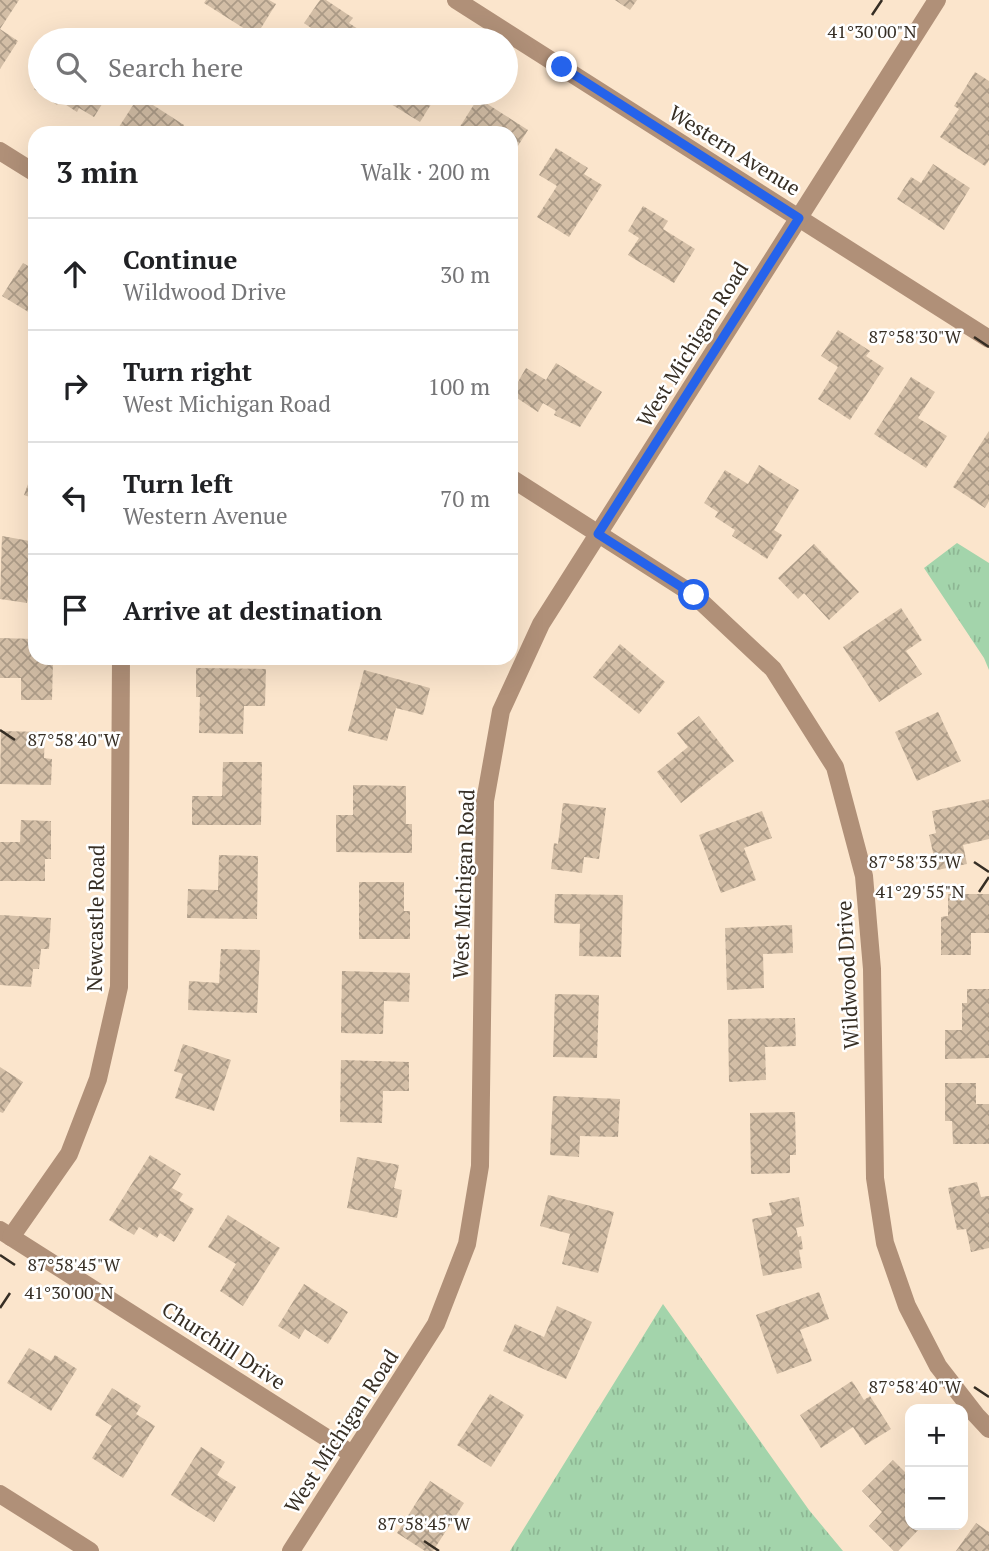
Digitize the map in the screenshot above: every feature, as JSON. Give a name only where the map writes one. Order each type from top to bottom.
[{"type":"street","name":"Western Avenue","points":[[456,0],[500,28]]},
{"type":"street","name":"West Michigan Road","points":[[291,1551],[436,1324],[467,1244],[480,1166],[485,801],[501,711],[541,624],[937,0]]},
{"type":"street","name":"Western Avenue","points":[[518,39],[989,339]]},
{"type":"street","points":[[0,150],[28,168]]},
{"type":"street","name":"Wildwood Drive","points":[[518,483],[694,595],[773,669],[835,767],[864,876],[872,969],[875,1178],[885,1243],[906,1306],[938,1366],[989,1429]]},
{"type":"street","name":"Newcastle Road","points":[[6,1233],[69,1154],[98,1079],[119,987],[121,665]]},
{"type":"street","name":"Churchill Drive","points":[[6,1233],[352,1454]]},
{"type":"street","points":[[0,1493],[90,1551]]},
{"type":"green space","points":[[957,543],[989,563],[989,670],[984,658],[924,568]]},
{"type":"green space","points":[[663,1304],[809,1510],[843,1551],[510,1551]]},
{"type":"building","points":[[0,0],[19,0],[0,29]]},
{"type":"building","points":[[206,0],[269,0],[276,4],[261,28],[243,28],[204,3]]},
{"type":"building","points":[[320,0],[326,0],[353,18],[349,23],[356,28],[311,28],[304,23]]},
{"type":"building","points":[[615,0],[637,0],[630,10]]},
{"type":"building","points":[[0,29],[18,41],[0,69]]},
{"type":"building","points":[[975,72],[989,81],[989,160],[985,166],[940,137],[959,109],[954,106]]},
{"type":"building","points":[[66,105],[102,105],[94,117],[79,108],[77,112]]},
{"type":"building","points":[[133,105],[153,105],[184,125],[184,126],[120,126]]},
{"type":"building","points":[[392,105],[431,105],[420,122]]},
{"type":"building","points":[[474,105],[489,105],[528,130],[518,146],[518,126],[460,126]]},
{"type":"building","points":[[556,148],[588,168],[584,174],[602,185],[569,237],[537,217],[557,186],[539,175]]},
{"type":"building","points":[[933,164],[970,188],[944,230],[897,199],[911,177],[921,183]]},
{"type":"building","points":[[643,206],[668,221],[663,229],[695,249],[674,283],[628,255],[639,238],[628,231]]},
{"type":"building","points":[[23,263],[28,266],[28,312],[2,296]]},
{"type":"building","points":[[838,330],[870,351],[866,356],[884,368],[850,420],[818,399],[838,367],[821,356]]},
{"type":"building","points":[[556,363],[602,392],[580,427],[554,415],[556,411],[543,403],[538,412],[518,399],[518,382],[526,368],[546,380]]},
{"type":"building","points":[[911,377],[935,392],[918,418],[947,436],[926,468],[874,434]]},
{"type":"building","points":[[989,431],[989,501],[985,508],[953,487]]},
{"type":"building","points":[[759,465],[799,490],[774,530],[782,535],[767,559],[732,536],[735,530],[715,517],[718,512],[704,503],[725,470],[748,484]]},
{"type":"building","points":[[2,536],[28,541],[27,603],[0,599]]},
{"type":"building","points":[[814,544],[859,592],[829,620],[804,593],[798,599],[778,578]]},
{"type":"building","points":[[901,608],[922,640],[906,651],[922,674],[879,702],[843,647]]},
{"type":"building","points":[[0,638],[28,639],[28,665],[53,665],[52,700],[21,700],[21,678],[0,678]]},
{"type":"building","points":[[620,644],[665,682],[639,714],[593,677]]},
{"type":"building","points":[[196,668],[266,669],[265,706],[244,706],[243,734],[199,733],[200,697],[196,697]]},
{"type":"building","points":[[364,670],[430,688],[423,715],[396,708],[387,741],[348,731]]},
{"type":"building","points":[[938,712],[961,761],[917,781],[895,732]]},
{"type":"building","points":[[699,716],[734,761],[681,803],[657,772],[688,747],[677,733]]},
{"type":"building","points":[[1,731],[45,732],[44,758],[52,759],[51,785],[0,784]]},
{"type":"building","points":[[223,762],[262,762],[261,825],[192,825],[192,796],[222,796]]},
{"type":"building","points":[[353,785],[406,786],[406,824],[412,824],[412,853],[336,852],[336,815],[353,815]]},
{"type":"building","points":[[989,799],[989,839],[963,845],[967,864],[937,870],[929,835],[936,833],[932,811]]},
{"type":"building","points":[[563,803],[606,808],[599,859],[584,857],[582,873],[551,869],[554,843],[558,844]]},
{"type":"building","points":[[762,811],[772,838],[744,848],[756,880],[721,893],[699,835]]},
{"type":"building","points":[[21,820],[51,821],[51,859],[45,859],[45,881],[0,881],[0,842],[20,842]]},
{"type":"building","points":[[219,855],[258,856],[257,919],[187,918],[188,889],[218,890]]},
{"type":"building","points":[[359,882],[404,882],[404,911],[410,911],[410,939],[359,939]]},
{"type":"building","points":[[555,894],[623,895],[621,957],[579,956],[580,924],[554,923]]},
{"type":"building","points":[[948,894],[989,894],[989,933],[971,933],[971,955],[941,955],[941,917],[948,916]]},
{"type":"building","points":[[0,915],[51,918],[49,949],[41,949],[39,969],[33,969],[31,987],[0,985]]},
{"type":"building","points":[[792,925],[793,953],[763,954],[764,988],[727,990],[725,928]]},
{"type":"building","points":[[221,949],[260,950],[257,1013],[188,1010],[189,981],[219,983]]},
{"type":"building","points":[[342,971],[410,973],[409,1002],[384,1001],[383,1034],[341,1033]]},
{"type":"building","points":[[967,989],[989,989],[989,1058],[945,1059],[945,1030],[962,1030],[962,1003],[967,1003]]},
{"type":"building","points":[[555,994],[599,995],[597,1058],[553,1057]]},
{"type":"building","points":[[795,1018],[796,1046],[765,1047],[766,1080],[729,1082],[728,1019]]},
{"type":"building","points":[[183,1044],[231,1060],[214,1111],[175,1098],[183,1074],[174,1071]]},
{"type":"building","points":[[341,1060],[409,1062],[409,1091],[383,1091],[382,1123],[340,1122]]},
{"type":"building","points":[[0,1067],[23,1082],[3,1113],[0,1112]]},
{"type":"building","points":[[945,1083],[976,1083],[976,1104],[989,1104],[989,1144],[953,1144],[952,1121],[945,1121]]},
{"type":"building","points":[[553,1096],[620,1099],[618,1137],[580,1136],[579,1157],[550,1155]]},
{"type":"building","points":[[795,1112],[796,1155],[790,1155],[790,1173],[751,1174],[750,1113]]},
{"type":"building","points":[[150,1155],[181,1174],[172,1188],[183,1194],[179,1200],[194,1209],[174,1242],[160,1233],[157,1238],[139,1227],[134,1235],[109,1220]]},
{"type":"building","points":[[357,1157],[399,1165],[394,1188],[402,1190],[397,1218],[347,1208]]},
{"type":"building","points":[[977,1182],[981,1197],[989,1196],[989,1248],[971,1252],[966,1229],[957,1230],[948,1188]]},
{"type":"building","points":[[548,1195],[614,1212],[598,1273],[562,1264],[570,1234],[540,1226]]},
{"type":"building","points":[[799,1197],[804,1226],[796,1228],[798,1237],[801,1236],[803,1249],[799,1250],[802,1268],[763,1276],[752,1219],[772,1215],[769,1203]]},
{"type":"building","points":[[228,1215],[280,1248],[243,1306],[220,1291],[236,1264],[208,1247]]},
{"type":"building","points":[[304,1284],[348,1312],[328,1344],[305,1329],[299,1339],[278,1326]]},
{"type":"building","points":[[819,1292],[829,1319],[800,1330],[812,1361],[777,1374],[756,1315]]},
{"type":"building","points":[[557,1306],[592,1322],[566,1379],[503,1351],[515,1324],[544,1337]]},
{"type":"building","points":[[29,1348],[51,1361],[55,1355],[77,1369],[51,1411],[7,1383]]},
{"type":"building","points":[[852,1381],[864,1400],[870,1396],[891,1429],[865,1445],[853,1427],[821,1448],[800,1415]]},
{"type":"building","points":[[112,1388],[141,1406],[136,1414],[155,1426],[123,1478],[92,1458],[112,1426],[95,1415]]},
{"type":"building","points":[[490,1394],[524,1415],[491,1467],[457,1445]]},
{"type":"building","points":[[201,1447],[225,1462],[217,1475],[236,1487],[214,1522],[171,1495]]},
{"type":"building","points":[[893,1460],[905,1472],[905,1530],[918,1530],[898,1551],[894,1551],[869,1526],[882,1512],[862,1491]]},
{"type":"building","points":[[430,1481],[464,1503],[433,1551],[425,1551],[397,1533]]},
{"type":"building","points":[[976,1523],[989,1532],[989,1551],[956,1551]]},
{"type":"route","points":[[562,67],[799,218],[598,534],[694,595]]}]
